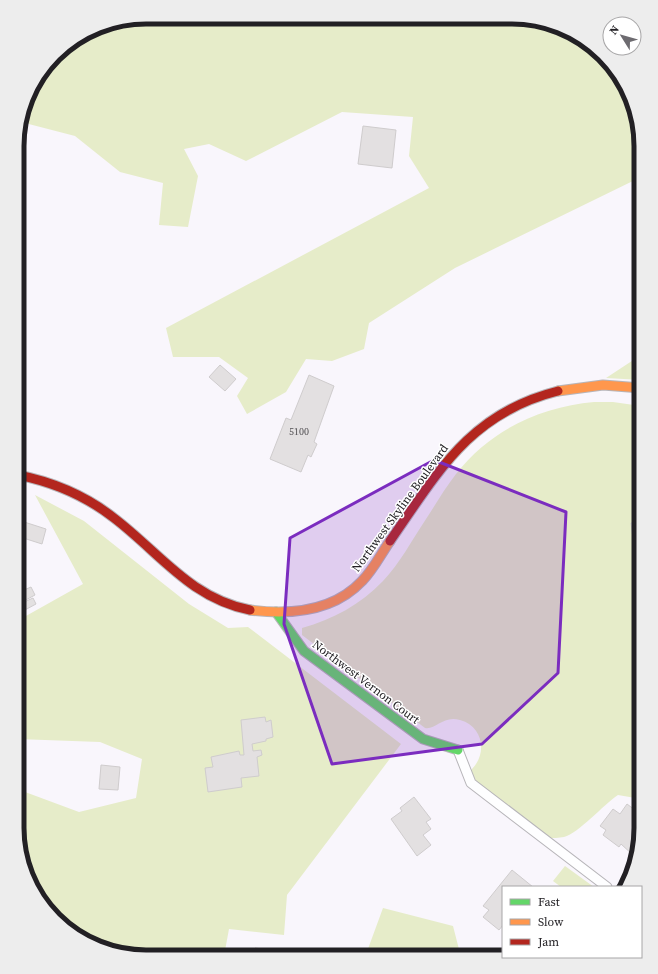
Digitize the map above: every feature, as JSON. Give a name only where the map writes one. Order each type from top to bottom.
[{"type":"main road","name":"Northwest Skyline Boulevard","points":[[24,478],[60,487],[100,508],[124,526],[179,574],[214,599],[229,605],[276,612],[309,610],[327,605],[349,593],[372,568],[447,460],[464,443],[495,418],[520,403],[559,390],[601,384],[634,387]]},
{"type":"main road","name":"Northwest Vernon Court","points":[[276,612],[304,651],[423,739],[458,750]]},
{"type":"lane","points":[[458,750],[471,783],[606,886]]},
{"type":"highlighted area","points":[[434,460],[566,512],[558,673],[482,744],[332,764],[284,624],[290,538]]},
{"type":"green space","points":[[146,24],[528,25],[559,33],[580,45],[604,66],[613,78],[625,99],[630,114],[634,146],[634,180],[455,268],[369,323],[364,349],[332,361],[306,359],[286,392],[247,414],[237,396],[248,378],[219,357],[173,357],[166,328],[429,188],[409,156],[413,117],[342,112],[246,161],[209,144],[184,149],[198,176],[188,227],[159,225],[163,183],[120,172],[75,136],[26,123],[30,107],[40,85],[54,66],[66,54],[85,40],[114,28]]},
{"type":"green space","points":[[634,360],[634,380],[606,378]]},
{"type":"green space","points":[[594,402],[613,402],[634,405],[634,798],[618,795],[577,830],[564,837],[548,838],[464,775],[472,770],[477,762],[481,746],[480,738],[476,730],[469,724],[460,720],[449,719],[433,727],[425,728],[302,635],[302,628],[335,616],[346,610],[374,590],[383,581],[400,559],[452,479],[469,458],[484,445],[500,433],[536,415],[554,409]]},
{"type":"green space","points":[[35,495],[84,521],[189,604],[228,628],[248,627],[401,744],[287,895],[284,935],[229,929],[225,950],[146,950],[122,948],[107,944],[78,929],[54,908],[45,896],[30,867],[26,852],[24,836],[24,792],[79,812],[136,798],[142,759],[100,742],[24,739],[24,617],[83,584]]},
{"type":"green space","points":[[565,866],[593,886],[560,886],[553,881]]},
{"type":"green space","points":[[383,908],[453,926],[459,950],[368,950]]},
{"type":"building","points":[[363,126],[396,130],[392,168],[358,164]]},
{"type":"building","points":[[220,365],[236,379],[225,391],[209,377]]},
{"type":"building","points":[[309,375],[334,386],[314,442],[317,444],[311,457],[308,455],[301,472],[270,459],[286,418],[291,420]]},
{"type":"building","points":[[24,522],[46,529],[42,544],[24,538]]},
{"type":"building","points":[[631,523],[634,523],[634,546]]},
{"type":"building","points":[[31,587],[35,595],[24,601],[24,590]]},
{"type":"building","points":[[33,598],[36,604],[24,610],[24,602]]},
{"type":"building","points":[[265,717],[266,722],[271,720],[273,737],[266,739],[266,741],[252,744],[253,751],[261,750],[262,755],[257,757],[259,776],[241,778],[242,787],[208,792],[205,768],[213,767],[211,757],[239,751],[240,755],[244,755],[241,720]]},
{"type":"building","points":[[101,765],[120,767],[118,790],[99,789]]},
{"type":"building","points":[[414,797],[431,819],[426,822],[431,829],[423,835],[431,845],[417,856],[391,819],[402,811],[400,808]]},
{"type":"building","points":[[627,804],[634,809],[634,836],[632,854],[621,844],[619,847],[603,835],[606,830],[600,826],[613,809],[620,814]]},
{"type":"building","points":[[512,870],[532,886],[502,886],[502,926],[499,930],[483,917],[489,910],[483,906]]},
{"type":"building","points":[[255,948],[270,950],[255,950]]},
{"type":"traffic: fast","points":[[276,612],[304,651],[423,739],[458,750]]},
{"type":"traffic: slow","points":[[558,391],[603,385],[634,387]]},
{"type":"traffic: slow","points":[[250,610],[280,612],[295,611],[310,609],[338,599],[366,577],[390,541]]},
{"type":"traffic: jam","points":[[390,541],[441,469],[459,448],[479,430],[501,414],[527,401],[558,391]]},
{"type":"traffic: jam","points":[[24,476],[69,491],[92,503],[114,518],[193,585],[229,604],[250,610]]}]
